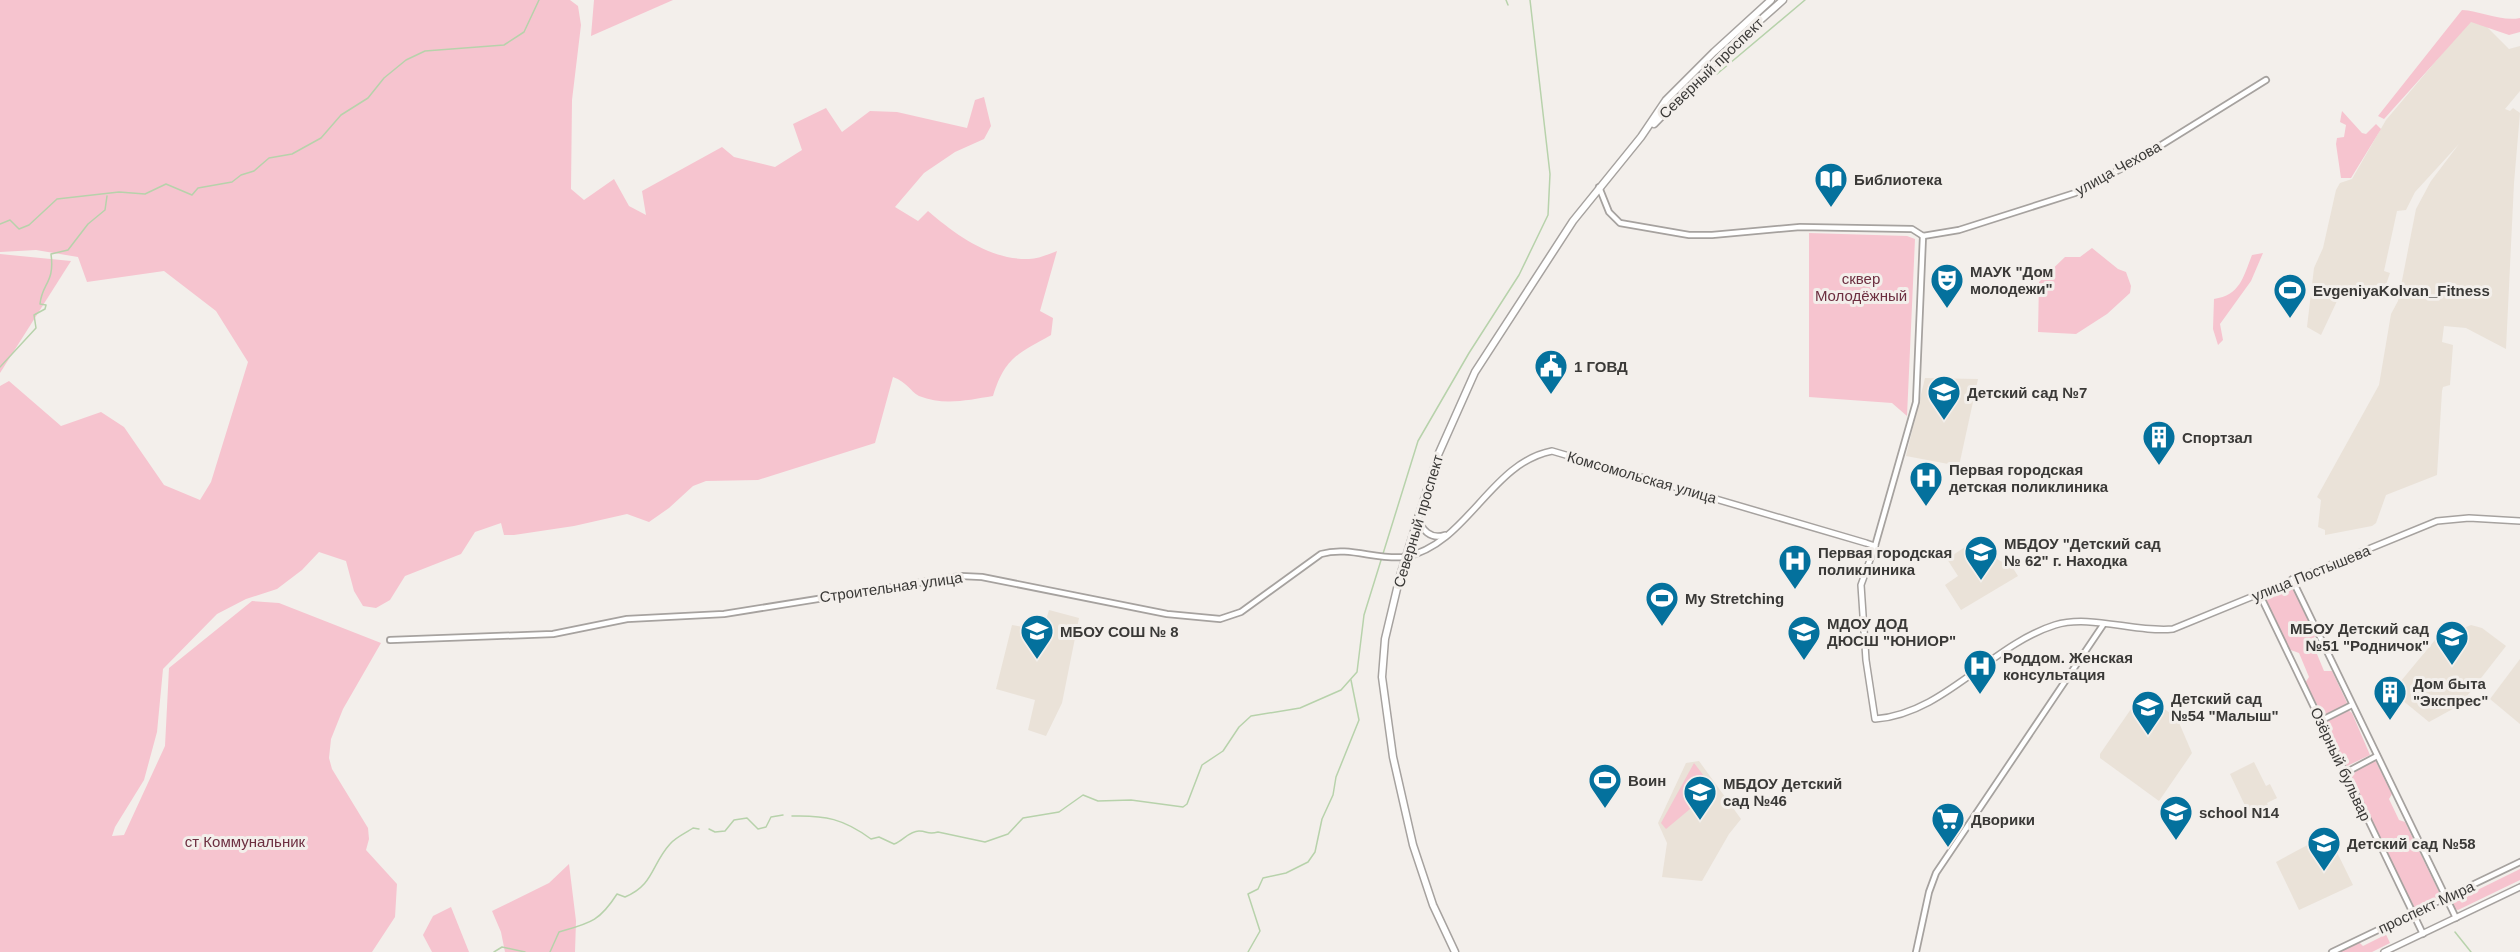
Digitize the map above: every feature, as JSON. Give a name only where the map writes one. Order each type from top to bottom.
[{"type":"main road","name":"Северный проспект","points":[[1455,952],[1433,905],[1422,873],[1386,715],[1382,660],[1405,557],[1418,515],[1444,437],[1475,372],[1550,254],[1679,86],[1771,0]]},
{"type":"main road","name":"Северный проспект","points":[[1641,137],[1722,54],[1783,0]]},
{"type":"main road","name":"Комсомольская улица","points":[[1405,557],[1433,548],[1519,465],[1552,452],[1875,546]]},
{"type":"main road","points":[[1418,515],[1421,526],[1428,534],[1441,537],[1450,534]]},
{"type":"main road","name":"улица Постышева","points":[[1875,546],[1861,585],[1866,660],[1875,719],[1912,712],[2049,627],[2064,623],[2173,629],[2437,521],[2469,518],[2520,521]]},
{"type":"main road","name":"проспект Мира","points":[[2384,952],[2520,887]]},
{"type":"street","name":"улица Чехова","points":[[1923,236],[1959,230],[2075,193],[2134,162],[2266,80]]},
{"type":"street","points":[[1599,188],[1610,212],[1620,223],[1689,235],[1814,226],[1912,229],[1923,236],[1916,402],[1875,546]]},
{"type":"street","name":"Строительная улица","points":[[390,640],[546,635],[627,619],[724,614],[961,576],[974,576],[1167,614],[1220,619],[1241,612],[1321,554],[1336,550],[1389,559],[1405,557]]},
{"type":"street","points":[[2292,579],[2456,918]]},
{"type":"street","name":"Озёрный бульвар","points":[[2259,593],[2423,934]]},
{"type":"street","points":[[1916,952],[1929,892],[1936,873],[2103,625]]},
{"type":"street","points":[[2320,721],[2352,705]]},
{"type":"street","points":[[2345,773],[2377,756]]},
{"type":"street","name":"проспект Мира","points":[[2332,952],[2520,862]]},
{"type":"shaded area","points":[[2475,15],[2509,49],[2520,46],[2520,91],[2505,109],[2510,111],[2513,108],[2520,113],[2514,183],[2506,349],[2466,328],[2444,326],[2442,342],[2453,345],[2450,385],[2443,387],[2442,391],[2437,475],[2386,495],[2376,523],[2372,526],[2325,535],[2325,530],[2318,527],[2321,500],[2317,497],[2379,385],[2391,314],[2398,301],[2416,209],[2431,181],[2459,144],[2415,192],[2406,210],[2397,211],[2384,271],[2390,273],[2381,299],[2348,287],[2337,301],[2321,335],[2307,327],[2314,268],[2323,248],[2336,190],[2340,183],[2352,179],[2386,120]]},
{"type":"shaded area","points":[[1925,378],[1978,379],[1959,466],[1906,456]]},
{"type":"shaded area","name":"МБДОУ \"Детский сад № 62\" г. Находка","points":[[1968,545],[1985,561],[1995,558],[2006,564],[2009,562],[2018,576],[1961,610],[1945,585],[1958,576],[1947,559]]},
{"type":"shaded area","name":"МБОУ СОШ № 8","points":[[1049,610],[1079,618],[1062,703],[1046,736],[1028,730],[1035,700],[996,689],[1012,625],[1043,630]]},
{"type":"shaded area","name":"МБОУ Детский сад №51 \"Родничок\"","points":[[2471,625],[2482,628],[2506,646],[2460,705],[2429,722],[2396,695],[2396,687],[2435,640]]},
{"type":"shaded area","points":[[2520,659],[2520,724],[2490,699]]},
{"type":"shaded area","name":"Детский сад №54 \"Малыш\"","points":[[2142,693],[2177,718],[2192,753],[2159,801],[2100,758],[2100,754]]},
{"type":"shaded area","name":"МБДОУ Детский сад №46","points":[[1699,761],[1741,819],[1729,834],[1702,881],[1662,877],[1667,843],[1658,823],[1686,763]]},
{"type":"shaded area","points":[[2254,762],[2266,786],[2270,784],[2277,798],[2267,803],[2269,808],[2250,816],[2230,774]]},
{"type":"shaded area","points":[[2328,834],[2353,885],[2299,910],[2276,862]]},
{"type":"green space","name":"ст Коммунальник","points":[[0,0],[570,0],[578,6],[581,25],[572,100],[571,189],[584,200],[614,179],[629,206],[646,215],[642,191],[722,147],[734,157],[775,167],[802,150],[793,124],[826,108],[842,132],[870,111],[897,112],[967,128],[975,100],[984,97],[991,126],[984,139],[955,152],[924,173],[895,207],[918,221],[928,211],[962,237],[987,251],[1001,255],[1032,259],[1057,251],[1040,311],[1053,318],[1051,335],[1014,358],[1002,373],[993,396],[938,401],[919,396],[902,381],[893,377],[875,443],[758,480],[706,481],[693,486],[669,508],[649,522],[627,514],[574,526],[514,535],[504,535],[501,523],[475,532],[461,554],[405,576],[390,600],[376,608],[363,606],[354,591],[346,561],[319,552],[302,570],[277,589],[246,599],[217,614],[163,669],[157,732],[144,780],[115,827],[112,836],[124,835],[165,746],[169,668],[252,601],[279,603],[381,643],[343,709],[331,739],[329,758],[332,769],[368,828],[369,839],[366,850],[397,884],[395,917],[372,952],[0,952],[0,386],[9,381],[61,426],[101,412],[124,427],[164,485],[200,500],[211,482],[248,362],[216,311],[164,271],[87,282],[78,257],[36,250],[0,252]]},
{"type":"green space","points":[[594,0],[673,0],[591,36]]},
{"type":"green space","points":[[2462,10],[2506,19],[2520,18],[2520,32],[2509,35],[2471,22],[2384,119],[2378,116]]},
{"type":"green space","points":[[2342,111],[2362,133],[2366,134],[2376,124],[2381,129],[2351,178],[2341,178],[2336,144],[2337,138],[2344,137],[2346,125],[2340,122]]},
{"type":"green space","name":"сквер Молодёжный","points":[[1809,233],[1907,236],[1915,239],[1907,416],[1892,403],[1809,397]]},
{"type":"green space","points":[[2092,248],[2118,269],[2126,272],[2131,286],[2130,293],[2107,314],[2076,334],[2038,332],[2039,282],[2065,257],[2080,257]]},
{"type":"green space","points":[[2263,253],[2251,281],[2220,324],[2223,340],[2218,345],[2213,329],[2214,299],[2230,294],[2243,278],[2252,255]]},
{"type":"green space","points":[[0,254],[71,261],[0,373]]},
{"type":"green space","points":[[2292,586],[2315,636],[2312,642],[2324,671],[2332,671],[2348,705],[2323,715],[2305,683],[2309,677],[2299,653],[2288,649],[2265,598],[2267,595]]},
{"type":"green space","points":[[2348,710],[2352,713],[2370,755],[2347,766],[2325,725],[2328,719]]},
{"type":"green space","points":[[2375,760],[2392,794],[2389,799],[2399,820],[2405,822],[2441,896],[2413,909],[2348,774]]},
{"type":"green space","points":[[1694,763],[1714,789],[1666,829],[1661,823]]},
{"type":"green space","points":[[569,864],[576,921],[575,952],[505,952],[501,932],[492,911],[549,883]]},
{"type":"green space","points":[[2520,869],[2520,880],[2458,910],[2454,909],[2451,903]]},
{"type":"green space","points":[[451,907],[469,952],[432,952],[423,935],[433,916]]},
{"type":"green space","points":[[2383,928],[2390,943],[2372,952],[2336,952],[2358,941],[2363,946],[2381,937],[2380,929]]},
{"type":"waterway","points":[[0,224],[10,220],[19,229],[29,225],[57,199],[119,192],[145,194],[166,184],[192,195],[198,188],[232,182],[241,175],[254,171],[269,158],[292,154],[321,138],[341,115],[368,98],[384,78],[406,60],[425,51],[504,45],[524,32],[539,0]]},
{"type":"waterway","points":[[1506,0],[1508,5]]},
{"type":"waterway","points":[[792,816],[814,816],[834,820],[852,827],[871,839],[879,837],[894,844],[919,831],[938,832],[985,842],[1008,834],[1023,818],[1059,812],[1083,795],[1098,801],[1131,800],[1183,807],[1187,804],[1202,765],[1223,751],[1239,727],[1251,716],[1300,708],[1341,690],[1357,672],[1364,615],[1418,441],[1469,353],[1519,275],[1548,215],[1550,174],[1530,0]]},
{"type":"waterway","points":[[1717,74],[1805,0]]},
{"type":"waterway","points":[[0,367],[36,328],[34,315],[45,309],[46,305],[40,304],[50,277],[51,254],[68,250],[88,224],[105,210],[107,196]]},
{"type":"waterway","points":[[1248,952],[1260,931],[1248,894],[1258,889],[1263,878],[1286,873],[1308,862],[1315,852],[1322,819],[1333,795],[1336,777],[1359,720],[1351,680]]},
{"type":"waterway","points":[[709,829],[715,832],[725,831],[734,820],[747,818],[758,829],[766,827],[771,817],[783,815]]},
{"type":"waterway","points":[[550,952],[559,932],[593,920],[605,910],[617,894],[625,897],[642,887],[672,842],[693,828],[699,829]]},
{"type":"waterway","points":[[2455,932],[2471,952]]},
{"type":"waterway","points":[[494,952],[502,947],[525,952]]},
{"type":"place","name":"Библиотека","points":[[1831,208]]},
{"type":"place","name":"МАУК \"Дом молодежи\"","points":[[1947,309]]},
{"type":"place","name":"EvgeniyaKolvan_Fitness","points":[[2290,319]]},
{"type":"place","name":"1 ГОВД","points":[[1551,395]]},
{"type":"place","name":"Детский сад №7","points":[[1944,421]]},
{"type":"place","name":"Спортзал","points":[[2159,466]]},
{"type":"place","name":"Первая городская детская поликлиника","points":[[1926,507]]},
{"type":"place","name":"МБДОУ \"Детский сад № 62\" г. Находка","points":[[1981,581]]},
{"type":"place","name":"Первая городская поликлиника","points":[[1795,590]]},
{"type":"place","name":"My Stretching","points":[[1662,627]]},
{"type":"place","name":"МБОУ СОШ № 8","points":[[1037,660]]},
{"type":"place","name":"МДОУ ДОД ДЮСШ \"ЮНИОР\"","points":[[1804,661]]},
{"type":"place","name":"МБОУ Детский сад №51 \"Родничок\"","points":[[2452,666]]},
{"type":"place","name":"Роддом. Женская консультация","points":[[1980,695]]},
{"type":"place","name":"Дом быта \"Экспрес\"","points":[[2390,721]]},
{"type":"place","name":"Детский сад №54 \"Малыш\"","points":[[2148,736]]},
{"type":"place","name":"Воин","points":[[1605,809]]},
{"type":"place","name":"МБДОУ Детский сад №46","points":[[1700,821]]},
{"type":"place","name":"school N14","points":[[2176,841]]},
{"type":"place","name":"Дворики","points":[[1948,848]]},
{"type":"place","name":"Детский сад №58","points":[[2324,872]]}]
